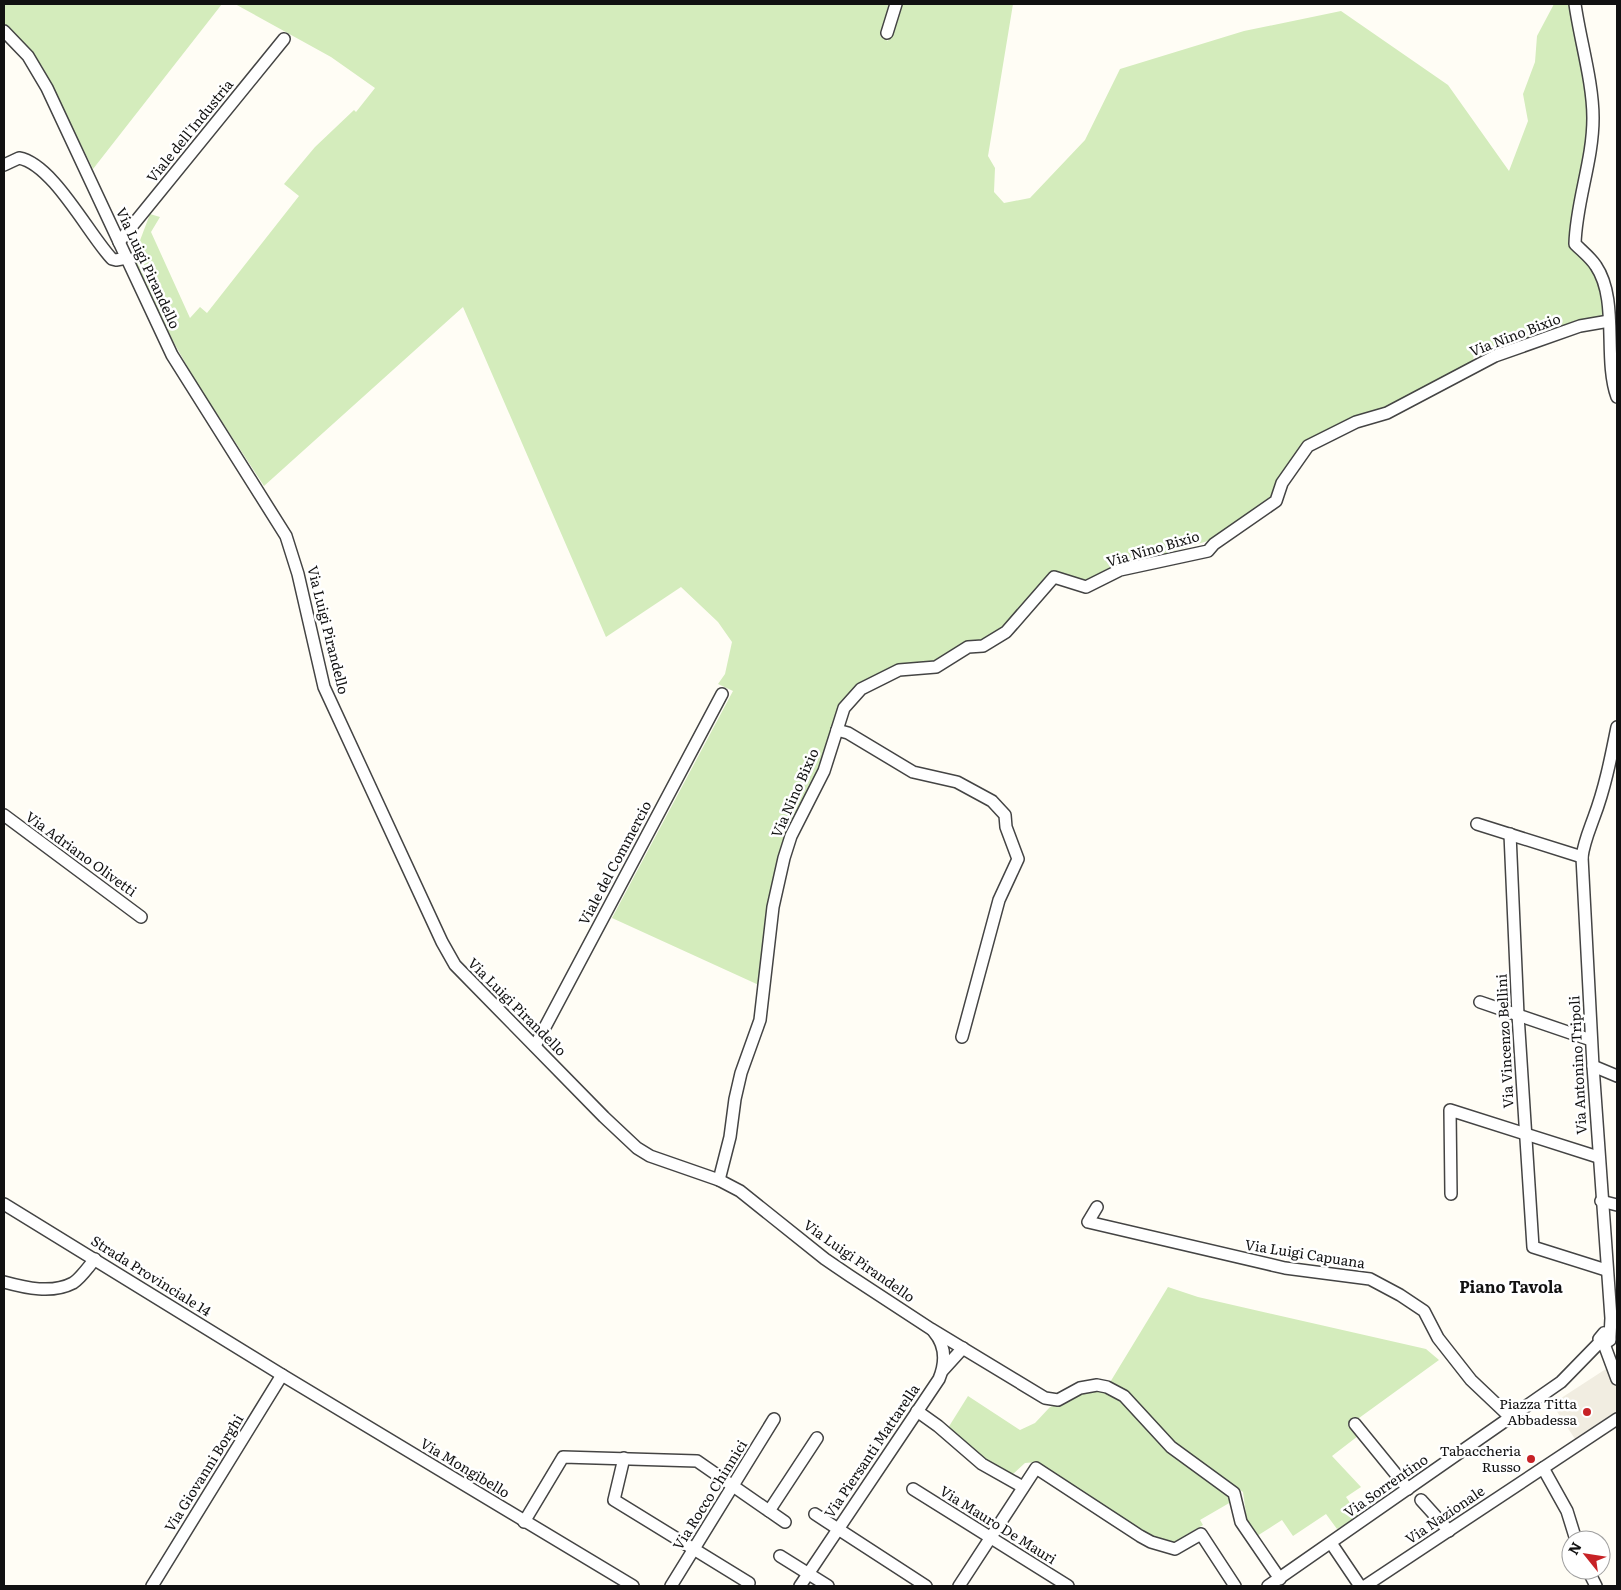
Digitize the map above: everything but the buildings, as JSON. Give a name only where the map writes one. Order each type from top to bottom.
[{"type":"street","points":[[887,33],[896,4]]},
{"type":"street","points":[[1575,4],[1593,118],[1588,162],[1575,229],[1574,244],[1596,266],[1603,280],[1609,321],[1611,381],[1617,397]]},
{"type":"street","name":"Via Luigi Pirandello","points":[[4,31],[28,56],[47,88],[181,371],[286,536],[298,574],[324,687],[442,942],[455,965],[604,1117],[637,1148],[650,1156],[719,1180],[751,1199],[824,1259],[931,1329],[1045,1398],[1058,1400],[1088,1385],[1097,1385],[1118,1392],[1171,1447],[1234,1493],[1241,1522],[1280,1579]]},
{"type":"street","name":"Viale dell'Industria","points":[[120,242],[284,39]]},
{"type":"street","points":[[4,165],[19,158],[33,163],[79,212],[112,259],[127,258]]},
{"type":"street","name":"Via Nino Bixio","points":[[719,1180],[730,1137],[741,1073],[760,1020],[773,907],[784,858],[792,836],[819,784],[844,708],[861,689],[899,670],[936,668],[968,647],[983,646],[1006,632],[1054,578],[1086,587],[1120,570],[1208,551],[1214,544],[1276,501],[1282,484],[1308,446],[1356,422],[1386,413],[1495,356],[1580,326],[1609,321]]},
{"type":"street","name":"Viale del Commercio","points":[[535,1046],[722,694]]},
{"type":"street","name":"Via Antonino Tripoli","points":[[1605,1339],[1609,1301],[1598,1157],[1582,857],[1588,828],[1602,789],[1617,728]]},
{"type":"street","points":[[837,730],[848,733],[913,772],[957,782],[992,801],[1004,815],[1006,827],[1016,847],[1018,859],[999,900],[962,1037]]},
{"type":"street","name":"Via Adriano Olivetti","points":[[4,815],[141,917]]},
{"type":"street","points":[[1477,824],[1582,857]]},
{"type":"street","name":"Via Vincenzo Bellini","points":[[1510,834],[1518,1016],[1533,1247],[1606,1270]]},
{"type":"street","points":[[1480,1002],[1591,1040]]},
{"type":"street","points":[[1593,1066],[1617,1076]]},
{"type":"street","points":[[1451,1194],[1450,1110],[1598,1157]]},
{"type":"street","points":[[1601,1201],[1617,1206]]},
{"type":"street","name":"Strada Provinciale 14","points":[[4,1204],[282,1375]]},
{"type":"street","name":"Via Luigi Capuana","points":[[1097,1207],[1088,1222],[1226,1256],[1285,1268],[1354,1276],[1378,1283],[1424,1312],[1438,1338],[1471,1380],[1510,1417]]},
{"type":"street","points":[[4,1282],[27,1288],[46,1289],[55,1287],[74,1282],[95,1259]]},
{"type":"street","points":[[931,1329],[943,1346],[943,1370]]},
{"type":"street","points":[[1605,1339],[1617,1377]]},
{"type":"street","name":"Via Sorrentino","points":[[1268,1586],[1560,1382],[1605,1339]]},
{"type":"street","name":"Via Piersanti Mattarella","points":[[800,1586],[943,1370],[963,1348]]},
{"type":"street","name":"Via Mongibello","points":[[282,1375],[524,1522],[634,1586]]},
{"type":"street","name":"Via Giovanni Borghi","points":[[152,1586],[282,1375]]},
{"type":"street","points":[[917,1411],[938,1426],[982,1464],[1023,1487]]},
{"type":"street","name":"Via Rocco Chinnici","points":[[672,1586],[774,1419]]},
{"type":"street","name":"Via Nazionale","points":[[1365,1586],[1617,1419]]},
{"type":"street","points":[[1355,1424],[1408,1489]]},
{"type":"street","points":[[769,1511],[817,1438]]},
{"type":"street","points":[[524,1522],[563,1457],[697,1461],[785,1522]]},
{"type":"street","points":[[624,1458],[614,1500],[749,1583]]},
{"type":"street","points":[[959,1586],[1036,1468],[1151,1542],[1175,1549],[1201,1534],[1235,1586]]},
{"type":"street","points":[[1543,1468],[1567,1511],[1573,1530]]},
{"type":"street","name":"Via Mauro De Mauri","points":[[913,1489],[1068,1586]]},
{"type":"street","points":[[1421,1500],[1449,1530]]},
{"type":"street","points":[[815,1514],[926,1586]]},
{"type":"street","points":[[1331,1543],[1360,1586]]},
{"type":"street","points":[[780,1556],[828,1586]]},
{"type":"green space","points":[[4,4],[222,4],[93,169],[42,66],[4,23]]},
{"type":"green space","points":[[235,4],[890,4],[880,36],[888,41],[901,4],[1013,4],[988,156],[995,168],[994,192],[1004,203],[1030,198],[1085,140],[1120,69],[1244,31],[1341,11],[1448,85],[1509,171],[1528,121],[1523,94],[1535,62],[1537,36],[1554,4],[1571,4],[1588,112],[1585,161],[1571,230],[1599,280],[1603,315],[1497,352],[1489,346],[1485,351],[1488,354],[1480,356],[1474,351],[1473,363],[1386,410],[1305,443],[1273,499],[1211,540],[1120,567],[1088,583],[1053,571],[1012,622],[986,641],[937,662],[862,684],[838,708],[824,759],[777,861],[761,986],[612,918],[733,691],[718,684],[725,674],[732,642],[718,622],[681,587],[606,637],[463,307],[264,486],[196,382],[173,341],[133,259],[150,214],[160,217],[151,232],[190,318],[200,307],[207,313],[299,196],[284,184],[315,147],[354,110],[356,112],[375,88],[331,57]]},
{"type":"green space","points":[[1168,1287],[1198,1297],[1426,1349],[1439,1360],[1348,1426],[1358,1436],[1332,1456],[1361,1487],[1346,1497],[1359,1516],[1337,1529],[1326,1514],[1293,1536],[1282,1520],[1257,1536],[1247,1521],[1243,1492],[1167,1438],[1109,1384]]},
{"type":"green space","points":[[1102,1390],[1118,1397],[1230,1496],[1231,1502],[1200,1520],[1203,1525],[1174,1542],[1151,1537],[1110,1513],[1037,1462],[1025,1463],[1013,1474],[1003,1471],[978,1455],[948,1428],[968,1396],[1020,1430],[1035,1423],[1050,1407],[1064,1403],[1081,1392]]},
{"type":"shaded area","name":"Piazza Titta Abbadessa","points":[[1612,1365],[1617,1379],[1617,1419],[1579,1445],[1552,1404]]},
{"type":"place","name":"Piazza Titta Abbadessa","points":[[1587,1412]]},
{"type":"place","name":"Tabaccheria Russo","points":[[1531,1459]]},
{"type":"district","name":"Piano Tavola","points":[[1511,1287]]}]
